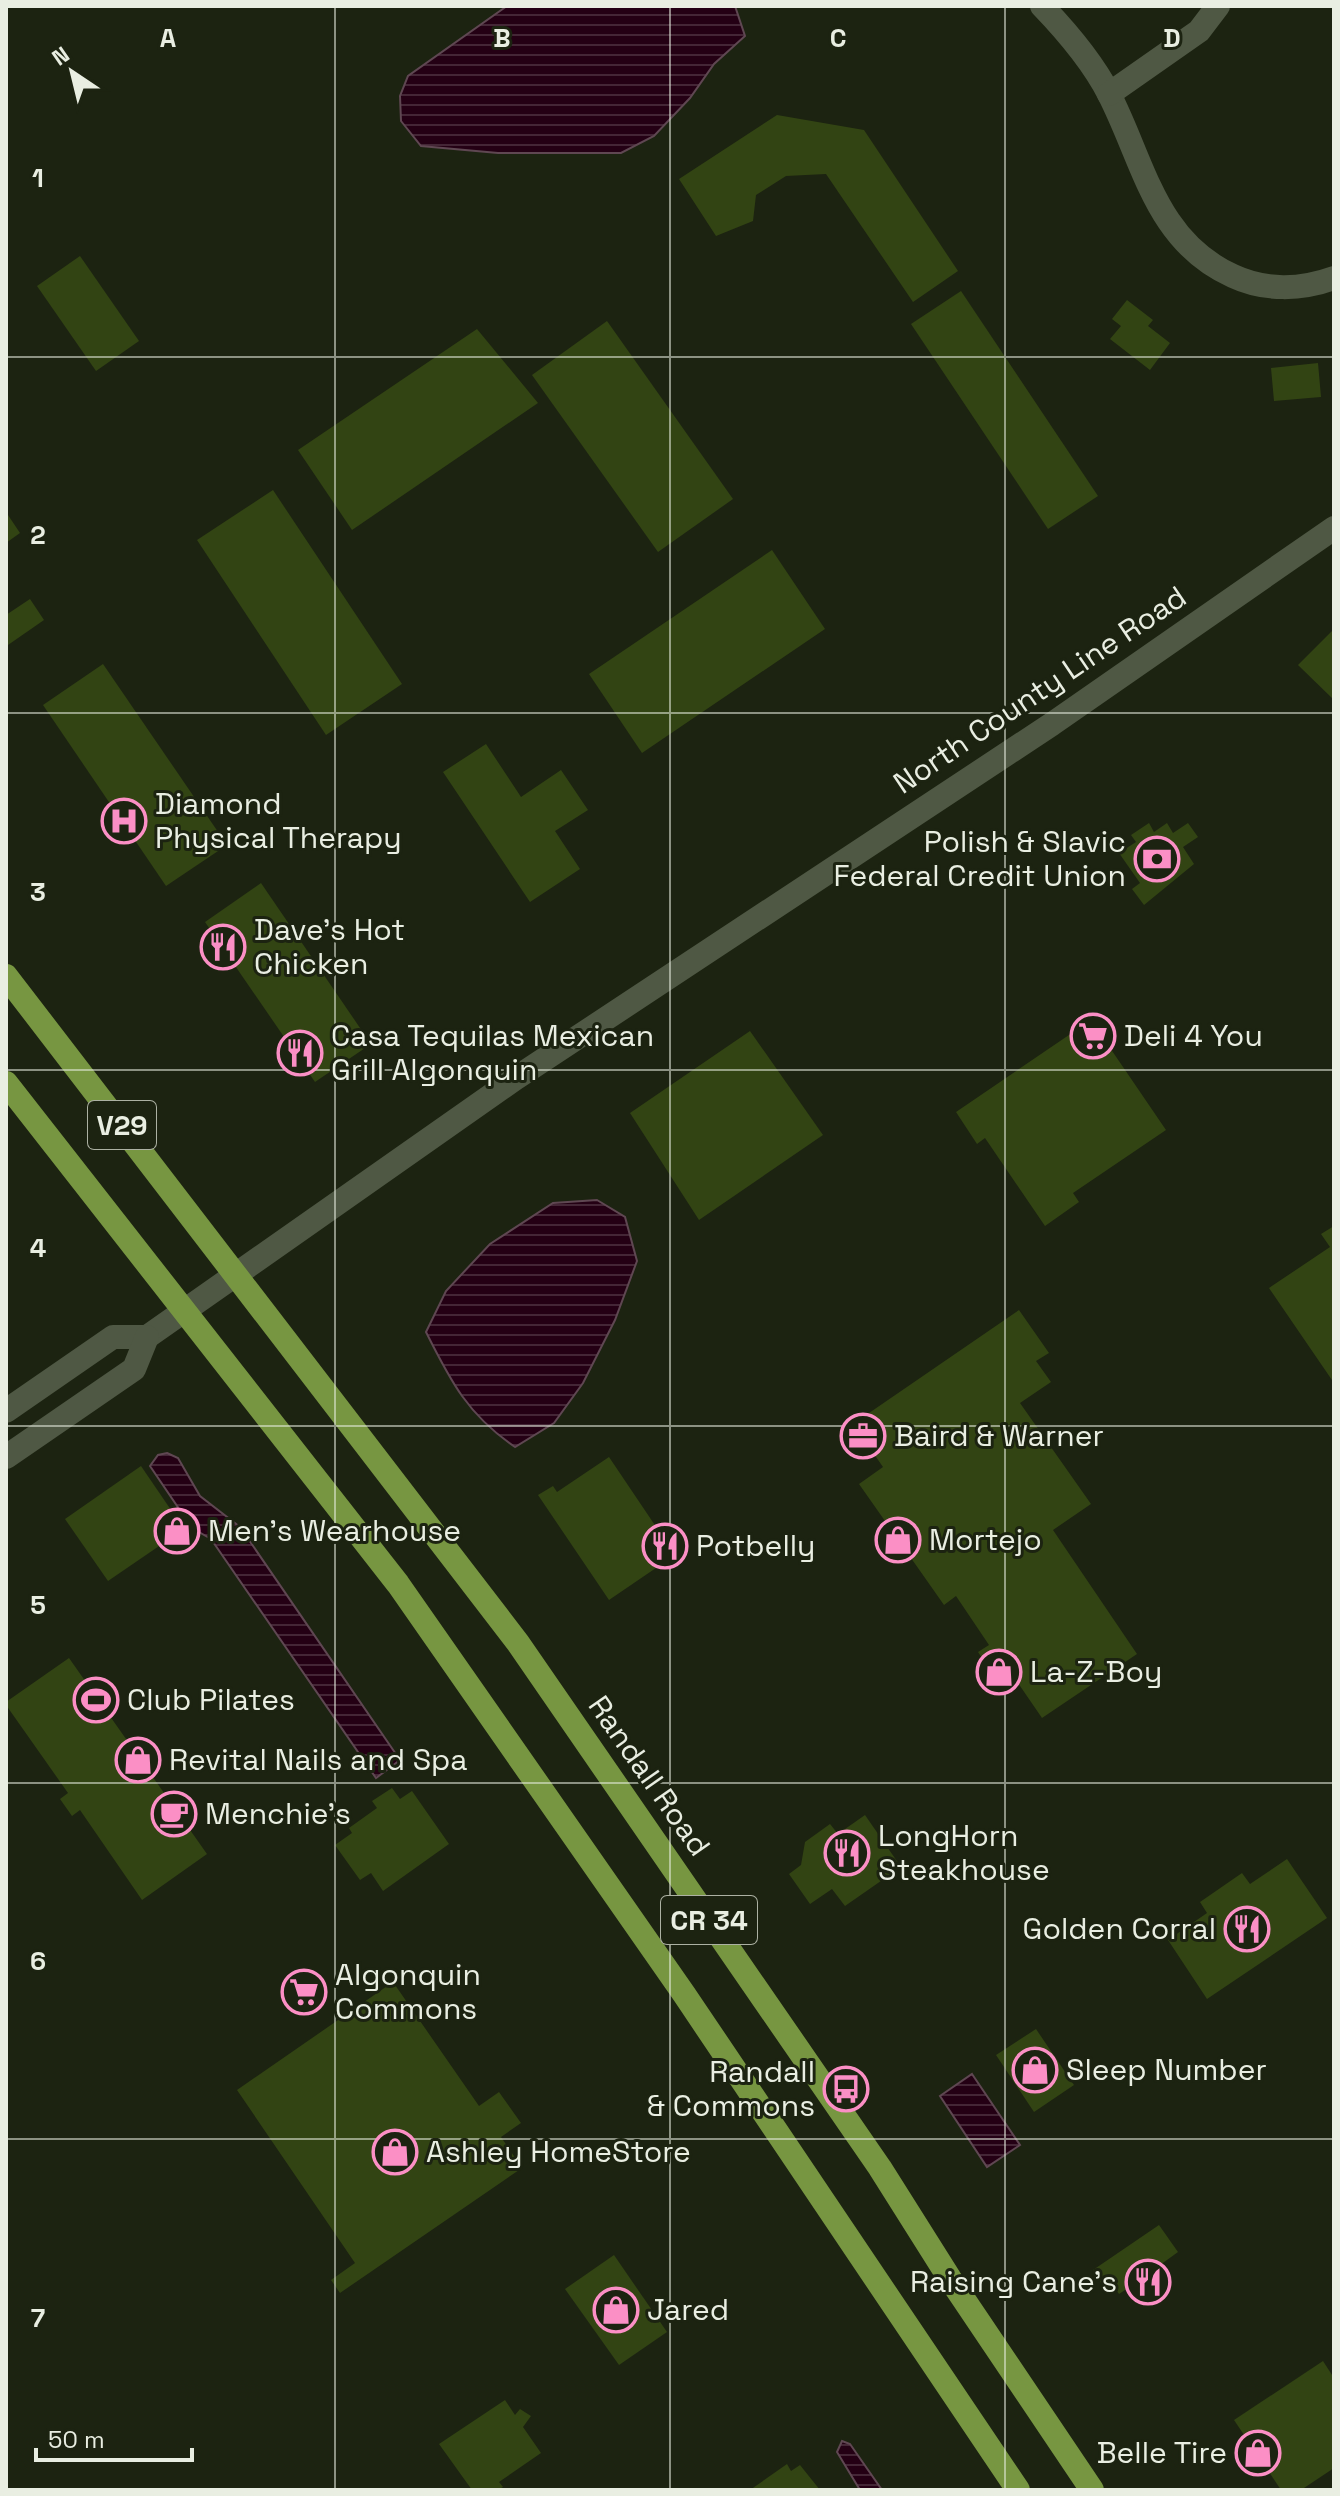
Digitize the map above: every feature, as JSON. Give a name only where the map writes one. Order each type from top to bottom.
[{"type":"main road","name":"V29","points":[[6,976],[236,1275]]},
{"type":"main road","name":"V29","points":[[6,1083],[184,1312]]},
{"type":"main road","name":"Randall Road","points":[[236,1275],[518,1643],[880,2168],[950,2279],[1092,2490]]},
{"type":"main road","name":"CR 34","points":[[184,1312],[398,1584],[684,1994],[1018,2490]]},
{"type":"street","points":[[1042,6],[1073,38],[1109,94],[1155,203],[1194,254],[1240,280],[1272,288],[1334,278]]},
{"type":"street","points":[[1109,94],[1199,31],[1218,6]]},
{"type":"street","name":"North County Line Road","points":[[6,1457],[134,1369],[147,1337],[507,1084],[1052,724],[1334,528]]},
{"type":"street","name":"North County Line Road","points":[[6,1411],[113,1337],[147,1337]]},
{"type":"shaded area","points":[[507,6],[735,6],[745,36],[714,64],[690,98],[654,136],[621,153],[498,153],[421,146],[401,121],[400,96],[408,76]]},
{"type":"shaded area","points":[[597,1200],[625,1217],[637,1261],[615,1320],[583,1383],[554,1423],[515,1447],[485,1423],[462,1396],[426,1332],[446,1291],[490,1244],[553,1203]]},
{"type":"shaded area","points":[[167,1453],[178,1458],[200,1496],[240,1527],[400,1760],[376,1778],[211,1539],[192,1528],[150,1466],[158,1455]]},
{"type":"shaded area","points":[[972,2074],[1020,2145],[987,2167],[940,2096]]},
{"type":"shaded area","points":[[842,2441],[850,2444],[882,2490],[860,2490],[837,2452]]},
{"type":"building","points":[[777,115],[864,130],[958,271],[913,302],[826,174],[786,176],[756,195],[753,221],[716,236],[679,179]]},
{"type":"building","points":[[80,256],[139,341],[96,371],[37,286]]},
{"type":"building","points":[[961,291],[1098,496],[1048,529],[911,324]]},
{"type":"building","points":[[1127,300],[1153,320],[1148,326],[1170,343],[1150,370],[1110,339],[1121,326],[1112,319]]},
{"type":"building","points":[[607,321],[733,499],[658,552],[532,375]]},
{"type":"building","points":[[477,329],[538,403],[352,530],[298,450]]},
{"type":"building","points":[[1318,363],[1321,397],[1274,401],[1271,368]]},
{"type":"building","points":[[273,490],[402,684],[326,735],[197,540]]},
{"type":"building","points":[[6,512],[20,533],[6,543]]},
{"type":"building","points":[[772,550],[825,629],[642,753],[589,674]]},
{"type":"building","points":[[30,599],[44,620],[8,645],[6,615]]},
{"type":"building","points":[[1334,629],[1334,700],[1298,665]]},
{"type":"building","points":[[103,664],[227,845],[166,886],[43,705]]},
{"type":"building","points":[[486,744],[521,797],[561,770],[588,810],[555,831],[580,869],[530,902],[443,772]]},
{"type":"building","name":"Polish & Slavic Federal Credit Union","points":[[1149,823],[1154,832],[1167,823],[1173,833],[1188,823],[1198,837],[1183,847],[1194,864],[1144,905],[1132,889],[1140,883],[1119,853],[1136,842],[1131,835]]},
{"type":"building","points":[[261,883],[371,1044],[315,1082],[205,922]]},
{"type":"building","points":[[1091,1020],[1166,1130],[1073,1193],[1079,1202],[1045,1226],[985,1138],[977,1144],[956,1112]]},
{"type":"building","points":[[750,1031],[823,1135],[699,1220],[630,1113]]},
{"type":"building","points":[[1334,1226],[1334,1383],[1269,1288],[1330,1247],[1321,1234]]},
{"type":"building","points":[[1019,1310],[1049,1353],[1036,1361],[1051,1382],[1020,1403],[1091,1504],[1053,1530],[1137,1654],[1042,1718],[1018,1683],[1004,1692],[978,1652],[989,1645],[956,1596],[944,1605],[859,1484],[883,1467],[853,1424]]},
{"type":"building","points":[[609,1457],[675,1555],[609,1600],[538,1495],[553,1486],[557,1492]]},
{"type":"building","points":[[141,1466],[184,1529],[108,1581],[65,1519]]},
{"type":"building","points":[[69,1658],[207,1854],[142,1900],[80,1810],[72,1816],[60,1799],[68,1793],[6,1705],[6,1702]]},
{"type":"building","points":[[392,1788],[400,1799],[412,1791],[449,1844],[383,1891],[371,1873],[360,1880],[335,1845],[352,1833],[349,1828],[377,1808],[372,1801]]},
{"type":"building","name":"LongHorn Steakhouse","points":[[865,1815],[901,1867],[845,1906],[832,1889],[810,1904],[789,1874],[801,1865],[805,1842],[830,1824],[838,1834]]},
{"type":"building","name":"Golden Corral","points":[[1287,1859],[1327,1918],[1207,1999],[1168,1940],[1207,1913],[1200,1902],[1242,1873],[1250,1884]]},
{"type":"building","name":"Ashley HomeStore","points":[[393,1982],[479,2106],[499,2092],[521,2123],[501,2137],[522,2168],[340,2293],[331,2280],[355,2263],[237,2090]]},
{"type":"building","name":"Sleep Number","points":[[1036,2029],[1074,2085],[1034,2112],[996,2055]]},
{"type":"building","points":[[1159,2225],[1178,2252],[1149,2273],[1154,2280],[1145,2287],[1140,2280],[1119,2294],[1108,2278],[1101,2283],[1093,2270]]},
{"type":"building","name":"Jared","points":[[614,2255],[667,2332],[619,2365],[565,2289]]},
{"type":"building","points":[[1323,2361],[1334,2378],[1334,2468],[1301,2490],[1281,2490],[1234,2420]]},
{"type":"building","points":[[505,2400],[515,2415],[520,2409],[531,2416],[523,2427],[541,2453],[499,2482],[503,2487],[498,2490],[472,2490],[439,2444]]},
{"type":"building","points":[[787,2464],[791,2471],[800,2465],[820,2490],[750,2490]]},
{"type":"place","name":"Diamond Physical Therapy","points":[[124,821]]},
{"type":"place","name":"Polish & Slavic Federal Credit Union","points":[[1157,859]]},
{"type":"place","name":"Dave's Hot Chicken","points":[[223,947]]},
{"type":"place","name":"Deli 4 You","points":[[1093,1036]]},
{"type":"place","name":"Casa Tequilas Mexican Grill Algonquin","points":[[300,1053]]},
{"type":"place","name":"Baird & Warner","points":[[863,1436]]},
{"type":"place","name":"Men's Wearhouse","points":[[177,1531]]},
{"type":"place","name":"Mortejo","points":[[898,1540]]},
{"type":"place","name":"Potbelly","points":[[665,1546]]},
{"type":"place","name":"La-Z-Boy","points":[[999,1672]]},
{"type":"place","name":"Club Pilates","points":[[96,1700]]},
{"type":"place","name":"Revital Nails and Spa","points":[[138,1760]]},
{"type":"place","name":"Menchie's","points":[[174,1814]]},
{"type":"place","name":"LongHorn Steakhouse","points":[[847,1853]]},
{"type":"place","name":"Golden Corral","points":[[1247,1929]]},
{"type":"place","name":"Algonquin Commons","points":[[304,1992]]},
{"type":"place","name":"Sleep Number","points":[[1035,2070]]},
{"type":"place","name":"Randall & Commons","points":[[846,2089]]},
{"type":"place","name":"Ashley HomeStore","points":[[395,2152]]},
{"type":"place","name":"Raising Cane's","points":[[1148,2282]]},
{"type":"place","name":"Jared","points":[[616,2310]]},
{"type":"place","name":"Belle Tire","points":[[1258,2453]]}]
